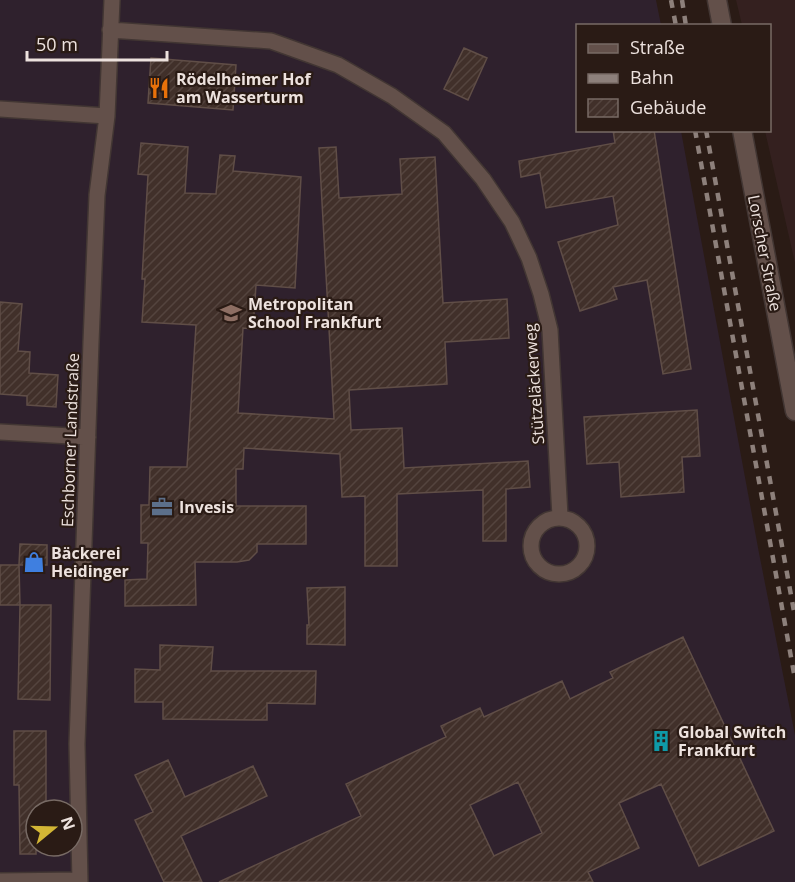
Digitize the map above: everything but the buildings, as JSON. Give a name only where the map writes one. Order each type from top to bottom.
[{"type":"main road","points":[[717,0],[722,24]]},
{"type":"main road","name":"Lorscher Straße","points":[[742,132],[795,411]]},
{"type":"street","name":"Eschborner Landstraße","points":[[80,881],[77,744],[88,437],[97,195],[107,116],[112,0]]},
{"type":"street","name":"Stützeläckerweg","points":[[110,30],[271,41],[338,65],[392,96],[444,133],[483,179],[512,222],[529,258],[541,294],[550,330],[560,517]]},
{"type":"street","points":[[0,109],[107,116]]},
{"type":"street","points":[[0,432],[88,437]]},
{"type":"street","points":[[560,517],[572,520],[584,532],[587,544],[585,558],[574,571],[557,575],[544,571],[533,559],[530,543],[534,532],[548,519],[560,517]]},
{"type":"street","points":[[0,881],[80,881]]},
{"type":"shaded area","points":[[0,0],[656,0],[661,24],[576,24],[576,132],[681,132],[795,735],[795,882],[0,882]]},
{"type":"shaded area","points":[[736,0],[795,0],[795,263],[765,132],[771,132],[771,24],[742,24]]},
{"type":"railway","points":[[671,0],[676,24]]},
{"type":"railway","points":[[682,0],[686,24]]},
{"type":"railway","points":[[695,132],[795,679]]},
{"type":"railway","points":[[706,132],[795,617]]},
{"type":"place","name":"Rödelheimer Hof am Wasserturm","points":[[159,88]]},
{"type":"place","name":"Metropolitan School Frankfurt","points":[[231,313]]},
{"type":"place","name":"Invesis","points":[[162,507]]},
{"type":"place","name":"Bäckerei Heidinger","points":[[34,562]]},
{"type":"place","name":"Global Switch Frankfurt","points":[[661,741]]}]
